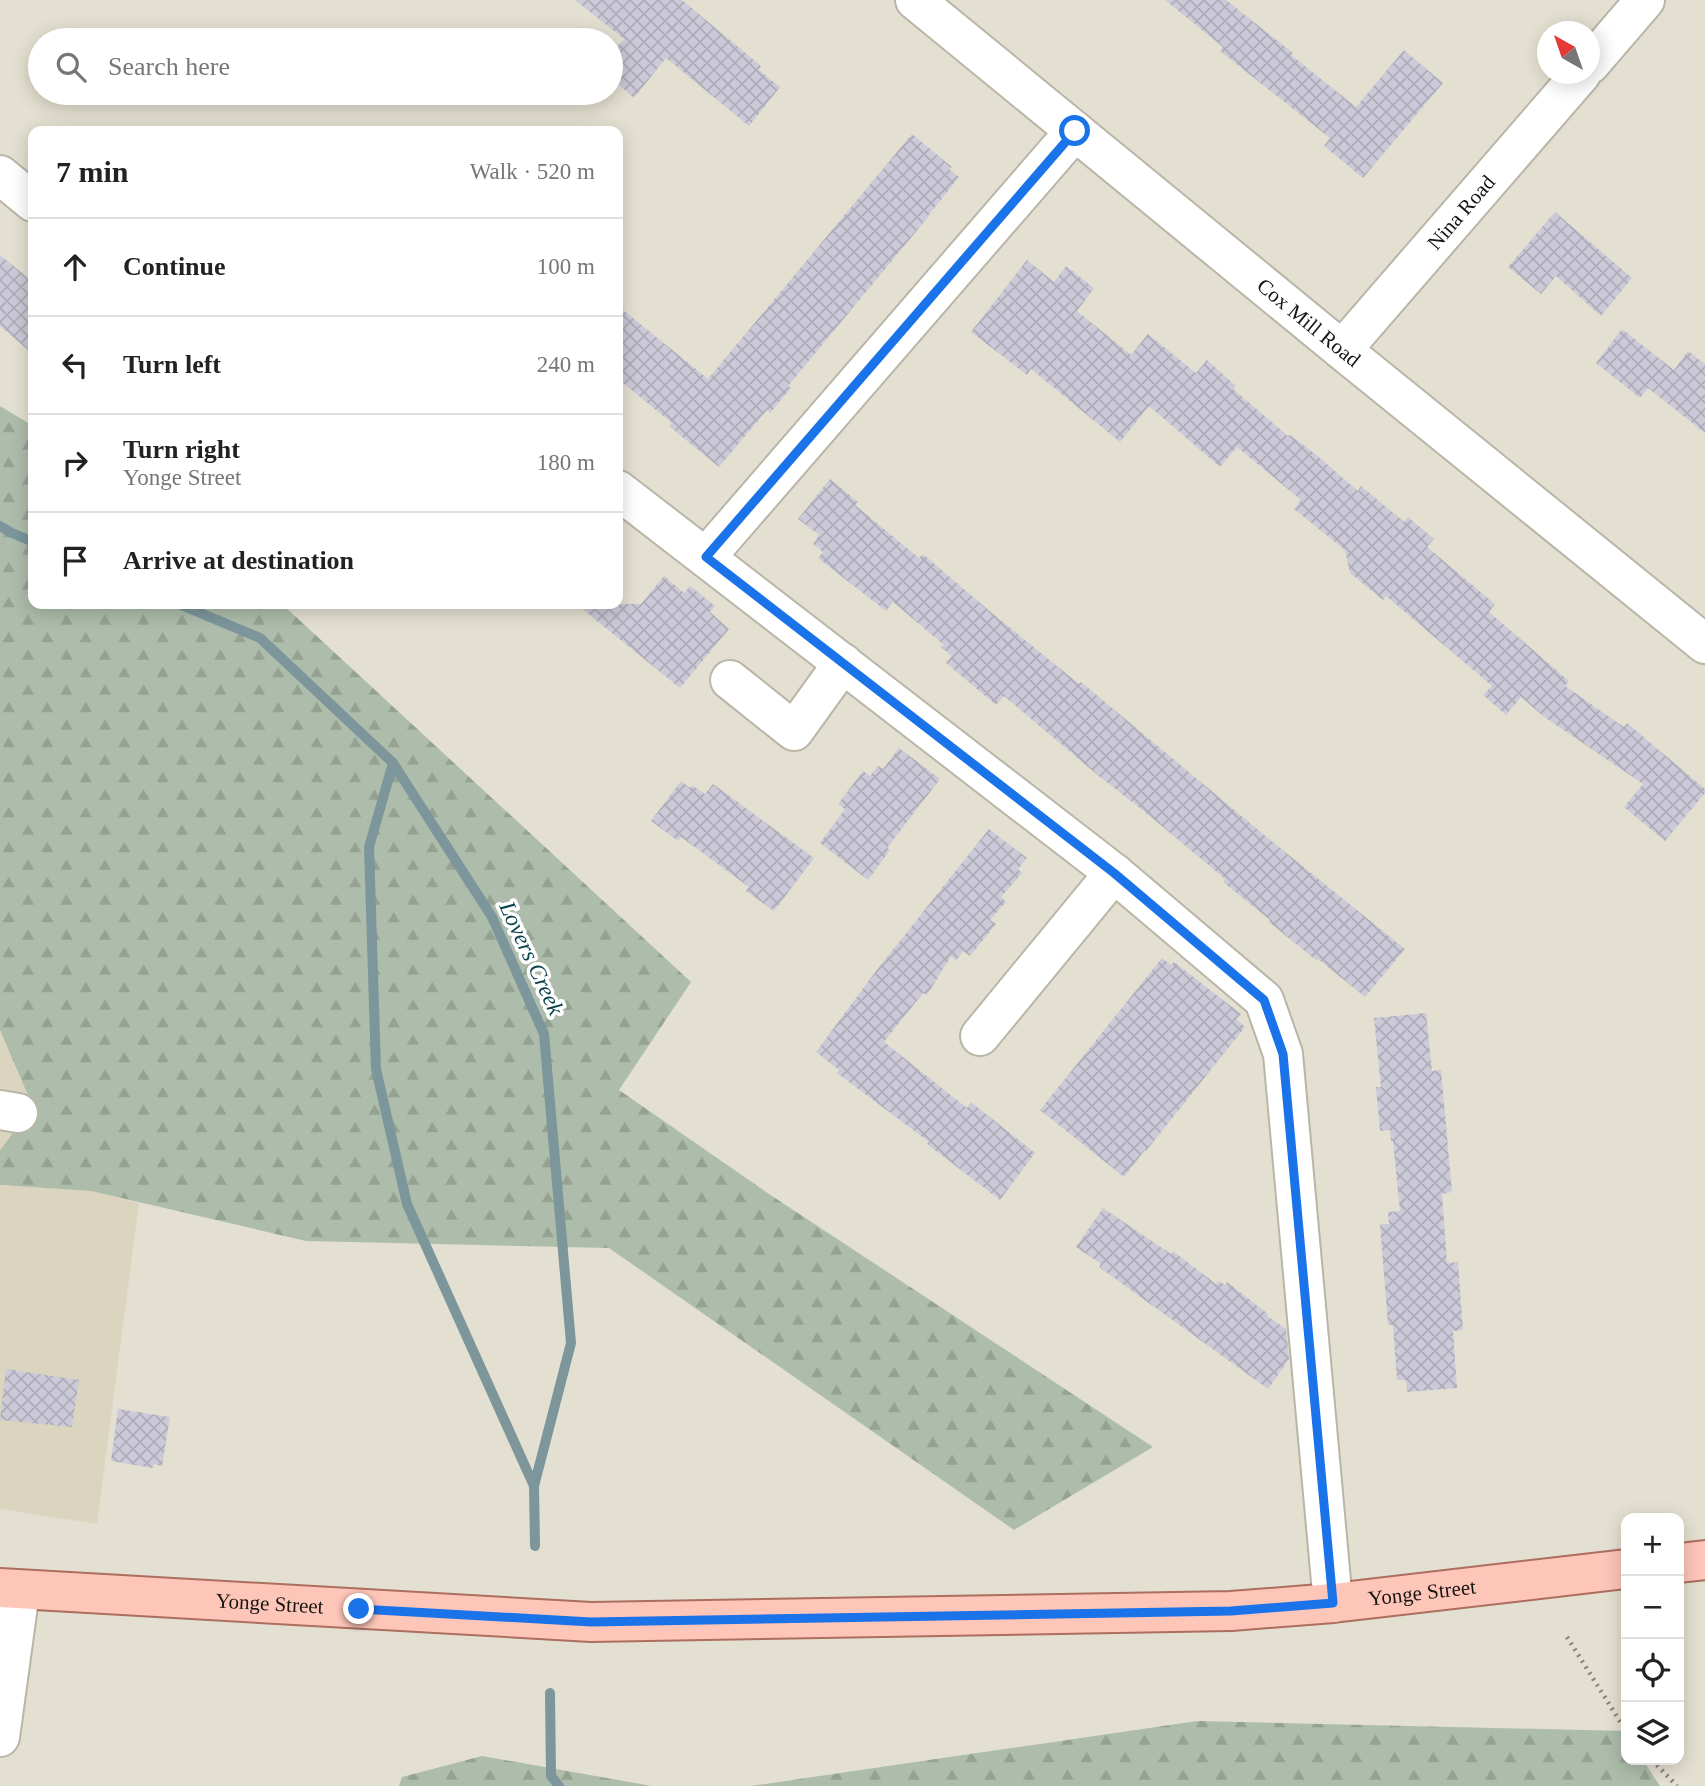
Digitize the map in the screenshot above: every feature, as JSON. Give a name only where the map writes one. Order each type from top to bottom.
[{"type":"main road","points":[[1684,1562],[1705,1560]]},
{"type":"main road","name":"Yonge Street","points":[[10,1589],[591,1622],[1217,1611],[1333,1603],[1621,1570]]},
{"type":"street","name":"Cox Mill Road","points":[[915,0],[1705,644]]},
{"type":"street","points":[[1600,52],[1645,0]]},
{"type":"street","name":"Nina Road","points":[[1342,350],[1572,84]]},
{"type":"street","points":[[706,557],[1075,131]]},
{"type":"street","points":[[0,175],[28,198]]},
{"type":"street","points":[[623,495],[1114,873],[1264,1000],[1283,1054],[1333,1603]]},
{"type":"street","points":[[730,680],[794,731],[843,663]]},
{"type":"street","points":[[980,1036],[1114,873]]},
{"type":"street","points":[[0,1737],[10,1589]]},
{"type":"path","points":[[1567,1637],[1621,1723]]},
{"type":"path","points":[[1658,1765],[1677,1786]]},
{"type":"shaded area","points":[[0,1030],[33,1107],[0,1150]]},
{"type":"shaded area","points":[[0,1185],[91,1191],[139,1203],[97,1524],[0,1509]]},
{"type":"green space","points":[[0,406],[28,423],[28,609],[287,609],[691,982],[619,1090],[769,1194],[1153,1447],[1014,1530],[609,1248],[306,1241],[91,1191],[0,1185],[0,1150],[33,1107],[0,1030]]},
{"type":"green space","points":[[1197,1721],[1621,1731],[1621,1765],[1646,1765],[1660,1786],[751,1786]]},
{"type":"green space","points":[[482,1756],[652,1786],[399,1786],[402,1777]]},
{"type":"building","points":[[575,0],[682,0],[761,66],[759,70],[780,87],[749,126],[666,58],[634,98],[623,88],[623,28],[610,28]]},
{"type":"building","points":[[1165,0],[1226,0],[1356,107],[1404,50],[1443,83],[1363,178],[1324,146],[1330,138],[1220,51],[1223,47]]},
{"type":"building","points":[[912,134],[952,167],[949,169],[959,177],[929,216],[788,386],[791,388],[770,413],[767,410],[719,467],[669,426],[672,423],[623,383],[623,310],[708,379]]},
{"type":"building","points":[[1555,212],[1632,278],[1601,316],[1556,276],[1541,294],[1508,267]]},
{"type":"building","points":[[0,255],[28,278],[28,350],[0,326]]},
{"type":"building","points":[[1027,260],[1054,282],[1066,266],[1094,288],[1077,311],[1131,355],[1148,334],[1196,373],[1207,360],[1236,386],[1233,389],[1288,436],[1314,453],[1358,491],[1361,486],[1404,522],[1408,517],[1434,539],[1427,547],[1495,604],[1489,612],[1569,681],[1565,686],[1624,727],[1627,723],[1705,789],[1705,793],[1665,841],[1624,807],[1643,784],[1543,716],[1521,697],[1506,715],[1483,695],[1492,686],[1386,596],[1383,600],[1350,573],[1345,550],[1294,509],[1301,500],[1237,447],[1220,467],[1149,406],[1120,442],[1031,369],[1027,375],[971,332]]},
{"type":"building","points":[[1622,329],[1674,370],[1688,351],[1705,364],[1705,433],[1648,388],[1640,398],[1596,363]]},
{"type":"building","points":[[830,479],[858,502],[855,505],[919,558],[923,554],[1405,949],[1365,997],[1269,922],[1270,920],[1223,882],[1225,879],[1004,696],[996,705],[946,663],[952,656],[941,647],[944,645],[893,602],[886,611],[818,558],[823,552],[813,544],[819,535],[798,519]]},
{"type":"building","points":[[664,576],[684,593],[690,586],[715,606],[710,612],[729,629],[680,688],[582,609],[623,609],[623,604],[641,604]]},
{"type":"building","points":[[899,748],[940,779],[887,848],[890,850],[868,880],[820,843],[845,809],[838,804],[863,771],[870,776],[878,766],[883,769]]},
{"type":"building","points":[[681,781],[705,794],[713,784],[814,858],[774,911],[746,891],[749,887],[681,837],[678,841],[651,821]]},
{"type":"building","points":[[989,829],[1027,858],[1018,869],[1022,873],[1001,897],[1006,902],[990,920],[996,924],[970,956],[963,951],[956,961],[951,956],[927,995],[923,993],[884,1042],[967,1108],[971,1102],[1035,1153],[1000,1200],[927,1144],[929,1142],[837,1073],[839,1070],[816,1052],[876,971]]},
{"type":"building","points":[[1162,958],[1171,965],[1174,962],[1241,1014],[1236,1019],[1245,1027],[1124,1177],[1040,1110]]},
{"type":"building","points":[[1426,1013],[1432,1071],[1441,1070],[1452,1192],[1442,1194],[1447,1263],[1458,1262],[1463,1330],[1453,1331],[1457,1388],[1407,1392],[1406,1380],[1397,1380],[1393,1325],[1388,1325],[1380,1224],[1389,1224],[1388,1212],[1400,1211],[1393,1141],[1390,1130],[1380,1131],[1376,1087],[1381,1087],[1374,1018]]},
{"type":"building","points":[[1103,1208],[1171,1254],[1173,1251],[1216,1284],[1219,1281],[1225,1285],[1227,1282],[1286,1329],[1289,1359],[1268,1389],[1099,1267],[1101,1264],[1076,1247]]},
{"type":"building","points":[[6,1369],[79,1380],[72,1427],[0,1420]]},
{"type":"building","points":[[118,1409],[170,1417],[162,1466],[154,1464],[153,1468],[111,1461]]},
{"type":"waterway","name":"Lovers Creek","points":[[0,526],[28,540]]},
{"type":"waterway","name":"Lovers Creek","points":[[191,609],[260,638],[393,763],[492,917],[544,1034],[571,1343],[534,1486],[535,1546]]},
{"type":"waterway","points":[[393,763],[369,847],[376,1069],[407,1204],[534,1486]]},
{"type":"waterway","name":"Lovers Creek","points":[[550,1693],[551,1776],[559,1786]]},
{"type":"route","points":[[359,1609],[591,1622],[1231,1611],[1333,1603],[1283,1054],[1264,1000],[1114,873],[706,557],[1075,131]]}]
